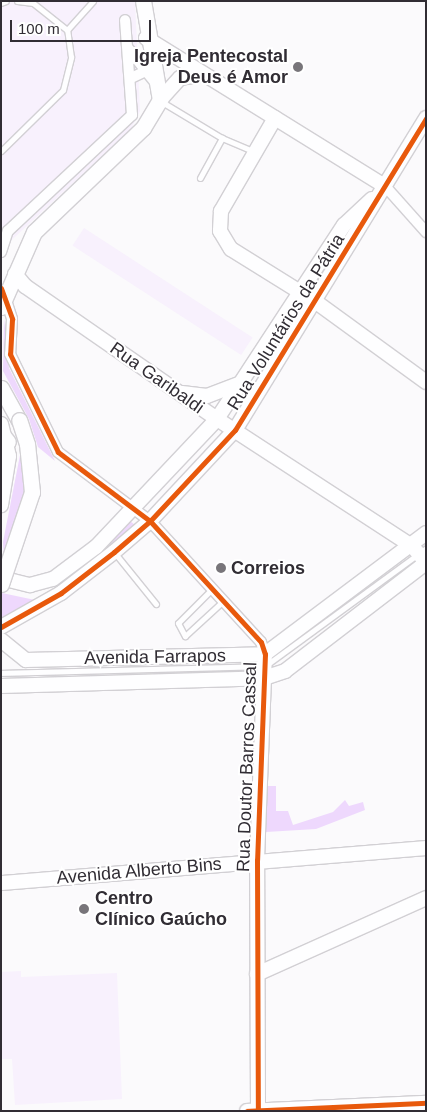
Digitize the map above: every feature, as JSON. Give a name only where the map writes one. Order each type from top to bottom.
[{"type":"main road","points":[[143,1],[146,38],[159,76],[160,100]]},
{"type":"main road","points":[[146,38],[199,75],[275,118],[385,186]]},
{"type":"main road","points":[[3,298],[34,232],[142,128],[160,100],[180,78],[199,75]]},
{"type":"main road","points":[[275,118],[221,211],[220,231],[230,249],[316,302],[426,382]]},
{"type":"main road","name":"Rua Voluntários da Pátria","points":[[1,627],[61,593],[114,552],[150,521],[235,430],[316,302],[426,118]]},
{"type":"main road","name":"Rua Voluntários da Pátria","points":[[1,578],[30,585],[53,579],[96,547],[217,419],[344,225],[385,186]]},
{"type":"main road","name":"Rua Garibaldi","points":[[15,274],[25,286],[179,393],[422,555]]},
{"type":"main road","points":[[179,393],[207,396],[241,382]]},
{"type":"main road","points":[[1,388],[19,420],[29,452],[32,492],[1,584]]},
{"type":"main road","points":[[179,490],[188,469],[217,437],[217,419]]},
{"type":"main road","points":[[1,424],[4,437],[1,505]]},
{"type":"main road","name":"Avenida Farrapos","points":[[26,660],[265,666],[285,671],[422,555],[426,534]]},
{"type":"main road","name":"Avenida Farrapos","points":[[1,686],[265,666],[422,555]]},
{"type":"main road","points":[[1,640],[26,660]]},
{"type":"main road","name":"Rua Doutor Barros Cassal","points":[[258,1110],[258,860],[265,666]]},
{"type":"main road","name":"Avenida Alberto Bins","points":[[1,883],[258,860],[426,848]]},
{"type":"main road","points":[[257,974],[426,898]]},
{"type":"main road","points":[[247,1111],[426,1102]]},
{"type":"street","points":[[1,252],[8,231],[132,115],[131,78],[125,20]]},
{"type":"street","points":[[128,48],[154,81],[160,100]]},
{"type":"street","points":[[131,78],[146,71]]},
{"type":"street","points":[[385,186],[426,232]]},
{"type":"street","name":"Rua Doutor Barros Cassal","points":[[3,298],[12,318],[10,354],[49,439],[58,452],[150,521],[261,642],[265,666]]},
{"type":"lane","points":[[1,3],[6,1]]},
{"type":"lane","points":[[17,1],[33,3],[67,30]]},
{"type":"lane","points":[[1,151],[63,90],[68,75],[67,30],[93,1]]},
{"type":"lane","points":[[160,100],[222,138],[254,152]]},
{"type":"lane","points":[[200,178],[222,138]]},
{"type":"lane","points":[[114,552],[156,604]]},
{"type":"lane","points":[[212,589],[178,623],[185,636],[223,601]]},
{"type":"lane","points":[[26,660],[43,673]]},
{"type":"lane","points":[[1,673],[265,666]]},
{"type":"shaded area","points":[[1,1],[135,1],[140,111],[131,129],[1,250]]},
{"type":"shaded area","points":[[84,228],[253,337],[241,355],[73,246]]},
{"type":"shaded area","points":[[4,318],[9,368],[55,461],[38,447],[29,419],[3,371]]},
{"type":"shaded area","points":[[21,450],[25,491],[4,561],[3,542]]},
{"type":"shaded area","points":[[130,521],[139,528],[59,592],[10,619],[1,618],[2,593],[35,600],[57,590],[104,550]]},
{"type":"shaded area","points":[[267,786],[276,786],[276,811],[288,811],[293,825],[333,812],[345,800],[349,806],[363,802],[365,810],[316,829],[266,832]]},
{"type":"shaded area","points":[[21,971],[21,977],[117,973],[122,1099],[15,1105],[12,1059],[1,1059],[1,972]]},
{"type":"cycle path","points":[[1,627],[61,593],[114,552],[150,521],[235,430],[426,118]]},
{"type":"cycle path","points":[[1,288],[12,319],[10,354],[58,452],[150,521],[261,642],[265,654],[257,860],[258,1111]]},
{"type":"cycle path","points":[[247,1111],[426,1103]]},
{"type":"place","name":"Igreja Pentecostal Deus é Amor","points":[[298,67]]},
{"type":"place","name":"Correios","points":[[221,568]]},
{"type":"place","name":"Centro Clínico Gaúcho","points":[[84,909]]}]
